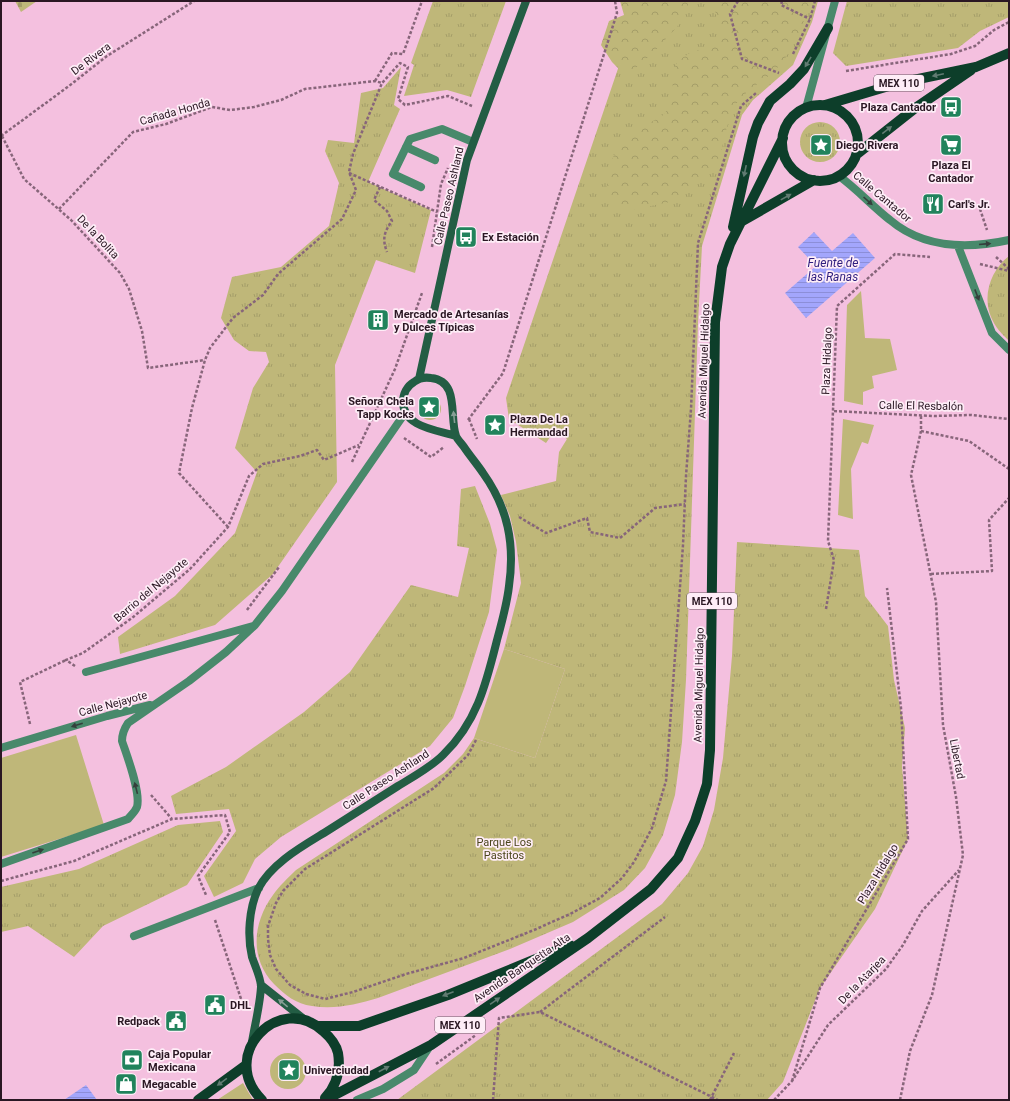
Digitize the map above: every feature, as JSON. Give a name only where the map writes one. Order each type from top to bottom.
[{"type":"main road","points":[[730,244],[753,137],[758,123],[770,101],[790,84],[804,69],[828,28]]},
{"type":"main road","name":"MEX 110","points":[[839,176],[848,168],[857,154],[914,109],[976,67],[1009,53]]},
{"type":"main road","name":"MEX 110","points":[[824,106],[899,83],[976,67]]},
{"type":"main road","name":"MEX 110","points":[[783,138],[786,126],[799,112],[806,108],[824,106],[840,111],[848,117],[854,125],[858,144],[857,154]]},
{"type":"main road","points":[[783,138],[785,156],[790,166],[797,173],[814,180],[828,180],[839,176]]},
{"type":"main road","name":"Avenida Miguel Hidalgo","points":[[588,938],[651,889],[678,858],[695,821],[707,784],[710,750],[715,322],[722,267],[730,244],[739,223],[783,138]]},
{"type":"main road","points":[[739,223],[814,180]]},
{"type":"main road","name":"Avenida Banquetta Alta","points":[[318,1026],[359,1026],[448,995],[588,938]]},
{"type":"main road","name":"Avenida Banquetta Alta","points":[[324,1100],[431,1044],[588,938]]},
{"type":"main road","name":"MEX 110","points":[[262,1100],[253,1089],[248,1078],[246,1065],[248,1053],[252,1042],[262,1030],[275,1022],[290,1019],[305,1020],[318,1026],[329,1036],[337,1049],[339,1063],[338,1078],[324,1100]]},
{"type":"main road","points":[[198,1100],[246,1065]]},
{"type":"street","name":"Calle Paseo Ashland","points":[[419,379],[467,160],[526,1]]},
{"type":"street","points":[[806,108],[836,1]]},
{"type":"street","points":[[421,187],[393,174],[410,139],[442,129],[473,142]]},
{"type":"street","points":[[406,147],[435,160]]},
{"type":"street","name":"Calle Cantador","points":[[839,176],[890,221],[909,233],[929,241],[958,246],[991,244],[1009,240]]},
{"type":"street","points":[[958,246],[992,333],[1009,350]]},
{"type":"street","points":[[419,379],[436,379],[443,383],[449,390],[452,398],[456,436],[416,424],[405,413],[403,401],[407,389],[412,383],[419,379]]},
{"type":"street","points":[[155,704],[189,681],[226,652],[255,625],[282,590],[405,413]]},
{"type":"street","name":"Calle Paseo Ashland","points":[[252,1042],[261,985],[252,954],[250,927],[253,904],[259,888],[267,876],[291,853],[414,776],[442,756],[461,734],[477,708],[488,678],[508,598],[511,571],[511,543],[505,514],[492,485],[456,436]]},
{"type":"street","points":[[86,672],[255,625]]},
{"type":"street","name":"Calle Nejayote","points":[[1,748],[107,716],[155,704]]},
{"type":"street","name":"Calle Nejayote","points":[[1,864],[128,819],[136,810],[138,805],[138,793],[122,741],[122,734],[128,723],[155,704]]},
{"type":"street","points":[[134,936],[259,888]]},
{"type":"street","points":[[261,985],[305,1020]]},
{"type":"street","points":[[357,1100],[383,1089],[414,1070],[431,1044]]},
{"type":"path","name":"De Rivera","points":[[2,136],[107,56],[194,1]]},
{"type":"path","points":[[382,83],[375,81],[392,53],[403,54],[422,1]]},
{"type":"path","points":[[478,440],[469,419],[503,373],[617,13],[614,1]]},
{"type":"path","points":[[738,1],[730,14],[742,58],[780,73]]},
{"type":"path","points":[[782,1],[781,5],[810,19]]},
{"type":"path","points":[[790,60],[810,19],[815,1]]},
{"type":"path","points":[[846,71],[951,54],[975,46],[994,30],[1009,22]]},
{"type":"path","points":[[228,527],[178,473],[192,408],[205,360],[210,348],[233,318],[263,295],[278,274],[342,220],[356,190],[349,172],[353,154],[382,83],[400,63],[408,67],[398,99],[405,105],[448,96],[472,106]]},
{"type":"path","points":[[774,78],[783,69]]},
{"type":"path","name":"Cañada Honda","points":[[59,209],[133,132],[166,124],[212,107],[230,110],[242,109],[281,100],[306,89],[375,81]]},
{"type":"path","points":[[476,739],[468,755],[434,788],[305,869],[283,891],[276,903],[268,926],[268,939],[270,955],[276,969],[290,985],[306,994],[325,999],[353,992],[406,974],[464,958],[502,944],[570,914],[600,898],[622,878],[634,862],[652,828],[666,781],[683,553],[698,243],[741,106],[758,92]]},
{"type":"path","name":"De la Bolita","points":[[2,136],[24,179],[71,220],[120,273],[129,289],[142,331],[148,368],[205,360]]},
{"type":"path","points":[[349,172],[437,212]]},
{"type":"path","points":[[380,186],[374,200],[387,211],[392,221],[386,230],[384,243],[387,252]]},
{"type":"path","points":[[980,209],[983,215]]},
{"type":"path","name":"Plaza Hidalgo","points":[[826,609],[834,560],[828,541],[837,306],[895,254],[933,257]]},
{"type":"path","points":[[994,256],[1009,270]]},
{"type":"path","points":[[963,259],[1009,270]]},
{"type":"path","name":"Calle El Resbalón","points":[[834,411],[934,416],[971,415],[1009,419]]},
{"type":"path","name":"Libertad","points":[[900,1100],[910,1051],[932,995],[963,855],[956,797],[943,724],[936,602],[912,475],[921,431],[921,415]]},
{"type":"path","points":[[921,431],[969,440],[1009,469]]},
{"type":"path","name":"Barrio del Nejayote","points":[[31,729],[20,682],[83,653],[132,618],[190,569],[228,527],[249,476],[263,464],[300,456],[317,450],[324,460],[359,445],[352,464]]},
{"type":"path","points":[[930,574],[992,571],[989,520],[1009,498]]},
{"type":"path","points":[[513,514],[546,533],[587,518],[590,532],[620,538],[654,508],[685,504]]},
{"type":"path","points":[[230,632],[282,563]]},
{"type":"path","name":"Plaza Hidalgo","points":[[792,1081],[820,988],[908,839],[900,708],[887,588]]},
{"type":"path","points":[[66,660],[86,672]]},
{"type":"path","points":[[1,881],[74,861],[172,819],[225,815],[230,832],[198,876],[210,907],[244,1009]]},
{"type":"path","name":"De la Atarjea","points":[[774,1100],[792,1081],[828,1025],[886,969],[903,945],[922,911],[960,869]]},
{"type":"path","points":[[492,1022],[499,1018],[540,1012],[665,917]]},
{"type":"path","points":[[540,1012],[718,1100]]},
{"type":"path","points":[[493,1100],[499,1018]]},
{"type":"path","points":[[431,1068],[480,1032]]},
{"type":"path","points":[[710,1100],[734,1053]]},
{"type":"green space","points":[[15,1],[37,1],[21,12]]},
{"type":"green space","points":[[433,1],[506,1],[471,97],[447,90],[404,96],[414,65],[411,63]]},
{"type":"green space","points":[[620,1],[690,1],[677,27],[651,55],[633,70],[621,71],[612,62],[601,45],[609,21],[624,15]]},
{"type":"green space","name":"Parque Los Pastitos","points":[[641,1],[818,1],[812,22],[793,65],[753,100],[742,115],[702,246],[686,680],[682,742],[675,795],[663,835],[645,868],[624,890],[573,922],[510,949],[378,998],[337,1007],[306,1005],[296,1001],[274,984],[260,963],[257,952],[258,928],[261,917],[266,906],[278,888],[296,870],[444,773],[463,754],[474,738],[535,758],[565,669],[504,649],[521,583],[516,542],[510,516],[501,495],[556,481],[559,452],[567,439],[555,430],[546,443],[509,419],[506,398]]},
{"type":"green space","points":[[719,1],[812,1],[796,40],[783,62],[770,75],[749,90],[733,107],[724,137],[721,154],[711,171],[700,182],[670,202],[621,212],[610,205],[606,195],[610,163],[617,150],[635,131],[662,116],[670,107],[673,87],[670,74],[679,60],[693,51],[708,49],[721,37],[715,10]]},
{"type":"green space","points":[[847,1],[1009,1],[1009,17],[980,31],[958,48],[846,66],[833,53]]},
{"type":"green space","points":[[401,67],[394,105],[400,109],[368,182],[431,210],[415,273],[376,260],[335,365],[337,482],[273,574],[215,625],[120,654],[118,637],[175,596],[235,533],[257,472],[235,448],[253,388],[269,362],[266,352],[249,351],[234,340],[221,318],[232,277],[281,267],[329,226],[339,183],[325,151],[328,140],[354,143],[361,93],[383,88]]},
{"type":"green space","points":[[824,122],[831,125],[837,131],[840,142],[839,150],[831,159],[824,162],[816,162],[809,159],[801,150],[800,138],[803,131],[812,123]]},
{"type":"green space","points":[[1009,256],[1009,341],[993,321],[988,309],[987,300],[990,284],[997,268]]},
{"type":"green space","points":[[861,291],[865,338],[890,339],[897,370],[872,376],[874,388],[863,392],[863,405],[844,401],[847,305]]},
{"type":"green space","points":[[430,398],[438,401],[441,409],[438,417],[430,420],[422,417],[419,409],[422,401]]},
{"type":"green space","points":[[843,419],[874,425],[868,444],[862,442],[851,469],[853,519],[838,515]]},
{"type":"green space","points":[[475,486],[490,524],[497,550],[489,612],[453,718],[430,746],[281,837],[255,859],[243,883],[214,897],[204,876],[236,831],[229,809],[176,814],[171,796],[226,767],[304,712],[350,672],[411,585],[458,597],[469,548],[457,546],[461,489]]},
{"type":"green space","points":[[737,542],[859,550],[865,596],[888,626],[894,680],[905,728],[902,766],[908,839],[875,909],[820,988],[783,1082],[767,1100],[397,1100],[662,904],[688,873],[703,846],[714,810],[723,758],[732,656]]},
{"type":"green space","points":[[504,649],[565,669],[535,758],[474,738]]},
{"type":"green space","points":[[76,735],[104,825],[1,857],[1,758]]},
{"type":"green space","points":[[220,821],[223,832],[187,885],[103,926],[74,957],[28,926],[1,932],[1,887],[79,869],[178,825]]},
{"type":"green space","points":[[288,1053],[298,1056],[303,1061],[306,1071],[303,1081],[298,1086],[288,1089],[278,1086],[273,1081],[270,1071],[273,1061],[278,1056]]},
{"type":"green space","points":[[243,1083],[253,1100],[217,1100]]},
{"type":"water","name":"Fuente de las Ranas","points":[[814,232],[832,251],[853,233],[875,258],[806,318],[785,293],[816,266],[798,247]]},
{"type":"water","points":[[86,1085],[97,1100],[64,1100]]},
{"type":"place","name":"Plaza Cantador","points":[[951,107]]},
{"type":"place","name":"Diego Rivera","points":[[821,145]]},
{"type":"place","name":"Plaza El Cantador","points":[[951,145]]},
{"type":"place","name":"Carl's Jr.","points":[[933,204]]},
{"type":"place","name":"Ex Estación","points":[[466,237]]},
{"type":"place","name":"Mercado de Artesanías y Dulces Típicas","points":[[378,320]]},
{"type":"place","name":"Señora Chela Tapp Kocks","points":[[429,407]]},
{"type":"place","name":"Plaza De La Hermandad","points":[[495,425]]},
{"type":"place","name":"DHL","points":[[215,1005]]},
{"type":"place","name":"Redpack","points":[[176,1021]]},
{"type":"place","name":"Caja Popular Mexicana","points":[[132,1060]]},
{"type":"place","name":"Univerciudad","points":[[289,1070]]},
{"type":"place","name":"Megacable","points":[[126,1084]]}]
